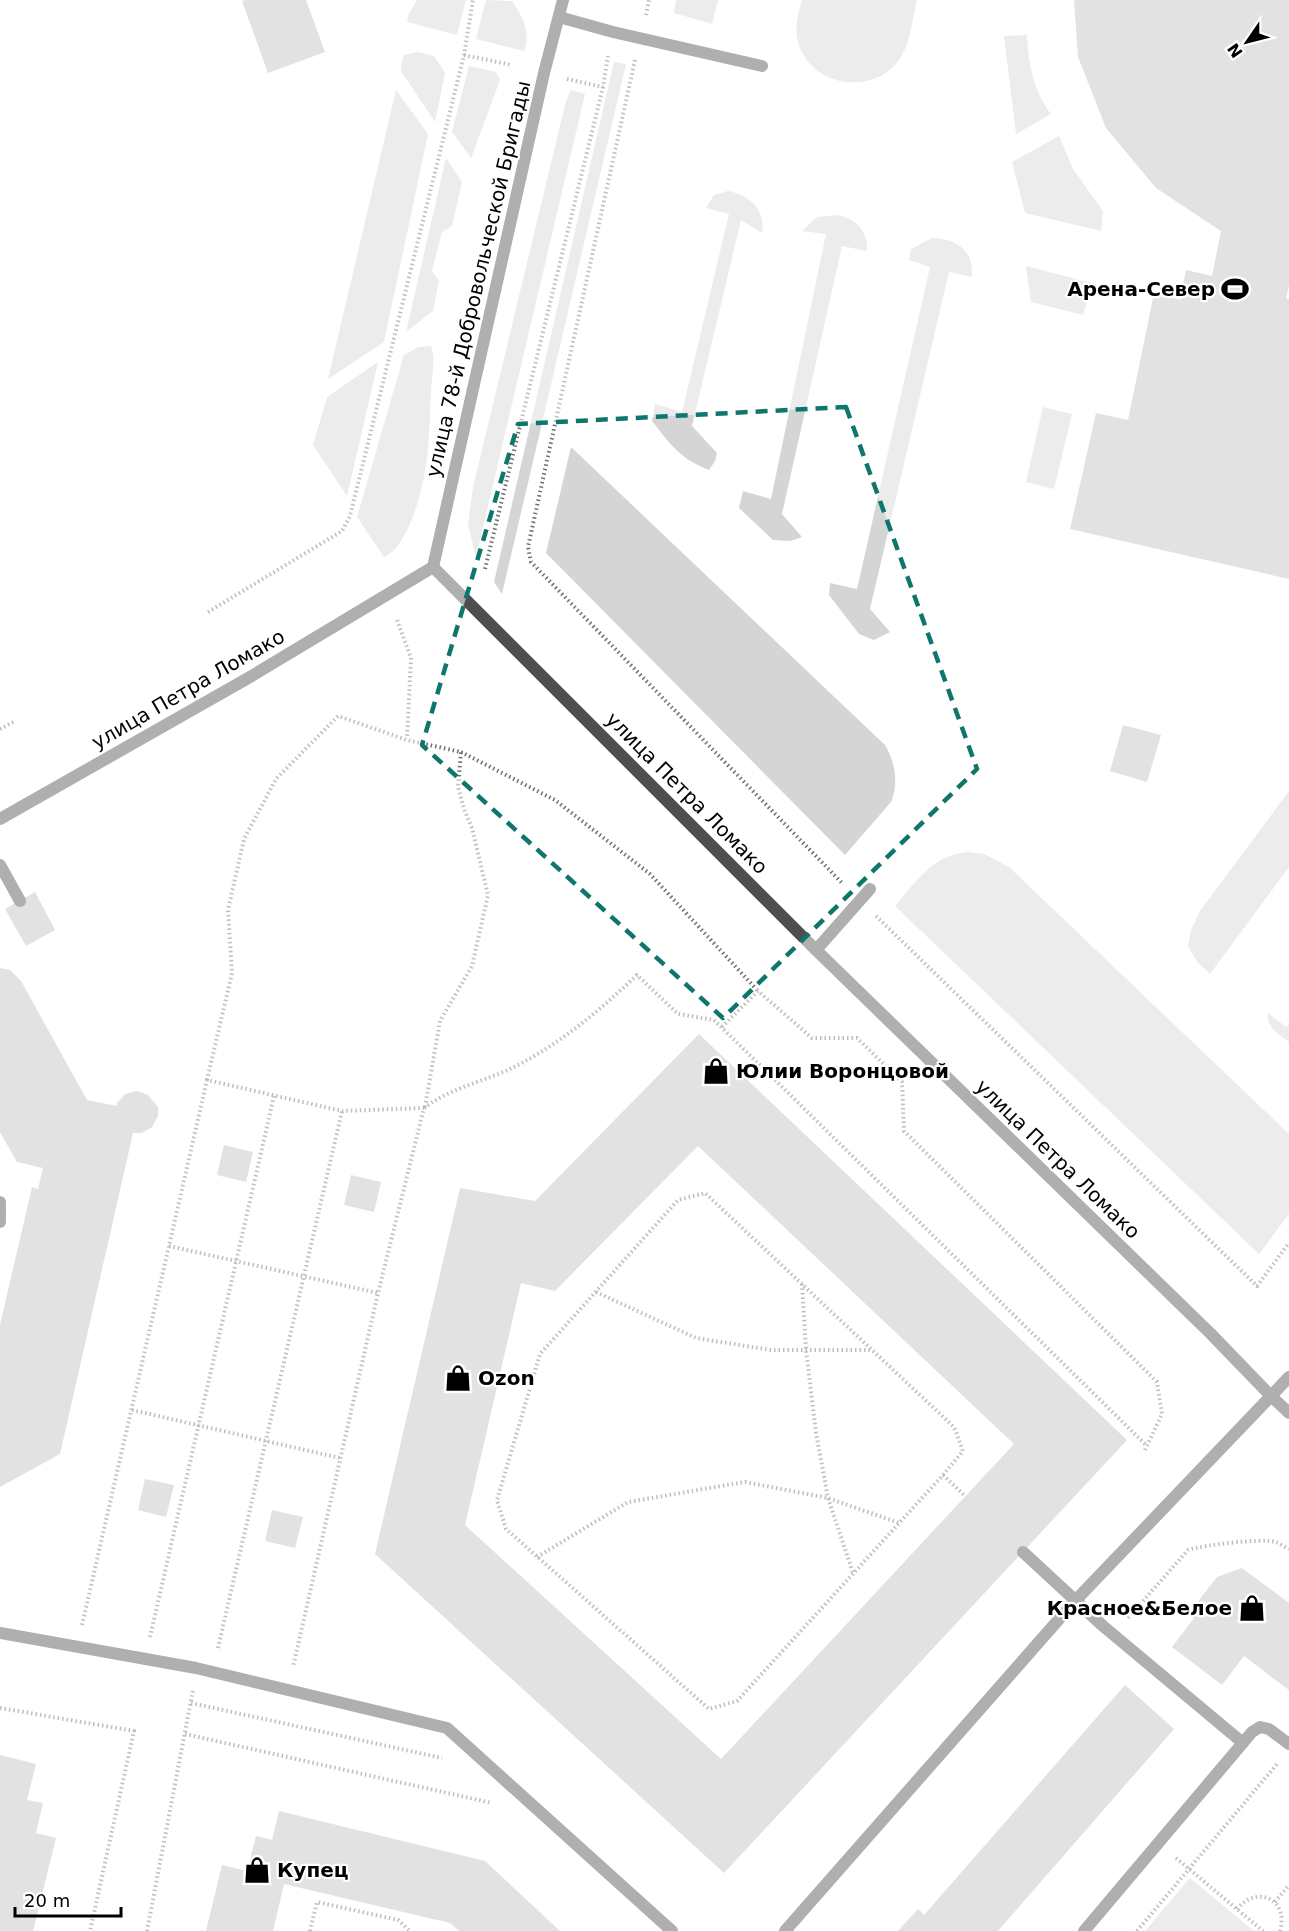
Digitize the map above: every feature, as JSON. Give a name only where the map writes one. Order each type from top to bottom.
[{"type":"street","name":"улица 78-й Добровольческой Бригады","points":[[433,567],[544,73],[563,0]]},
{"type":"street","points":[[559,17],[613,32],[762,66]]},
{"type":"street","name":"улица Петра Ломако","points":[[0,819],[250,677],[433,567],[816,950],[1289,1413]]},
{"type":"street","points":[[0,865],[20,901]]},
{"type":"street","points":[[816,950],[870,889]]},
{"type":"street","points":[[0,1202],[0,1221]]},
{"type":"street","points":[[784,1931],[1075,1601],[1289,1377]]},
{"type":"street","points":[[1023,1552],[1113,1635],[1243,1743]]},
{"type":"street","points":[[0,1633],[213,1671],[447,1728],[672,1931]]},
{"type":"street","points":[[1084,1931],[1252,1732],[1260,1727],[1269,1729],[1286,1750]]},
{"type":"path","points":[[208,612],[342,531],[350,516],[464,55],[473,0]]},
{"type":"path","points":[[647,9],[649,0]]},
{"type":"path","points":[[464,55],[512,65]]},
{"type":"path","points":[[485,569],[603,87],[607,60]]},
{"type":"path","points":[[634,68],[528,547],[531,562],[860,901],[1257,1286],[1289,1243]]},
{"type":"path","points":[[567,80],[603,87]]},
{"type":"path","points":[[397,620],[411,658],[407,740]]},
{"type":"path","points":[[77,1646],[132,1410],[169,1245],[207,1080],[232,973],[228,910],[244,839],[276,779],[338,716],[407,740],[461,752],[555,800],[650,874],[758,991],[812,1038],[857,1038],[903,1082],[904,1131],[1157,1382],[1162,1414],[1146,1448],[722,1027],[714,1020],[678,1014],[637,975],[573,1030],[546,1048],[483,1081],[440,1095],[424,1108],[342,1111],[207,1080]]},
{"type":"path","points":[[0,729],[15,721]]},
{"type":"path","points":[[288,1691],[378,1293],[424,1108],[440,1021],[472,966],[488,895],[472,828],[458,787],[461,752]]},
{"type":"path","points":[[722,1027],[758,991]]},
{"type":"path","points":[[144,1658],[274,1096]]},
{"type":"path","points":[[213,1671],[342,1111]]},
{"type":"path","points":[[705,1193],[954,1427],[963,1451],[737,1701],[709,1709],[506,1528],[497,1500],[540,1354],[596,1292],[678,1200],[705,1193]]},
{"type":"path","points":[[169,1245],[378,1293]]},
{"type":"path","points":[[802,1284],[806,1350],[816,1433],[828,1498],[853,1574]]},
{"type":"path","points":[[596,1292],[696,1338],[771,1350],[872,1350]]},
{"type":"path","points":[[132,1410],[340,1458]]},
{"type":"path","points":[[943,1475],[965,1496]]},
{"type":"path","points":[[537,1557],[628,1502],[745,1482],[828,1498],[899,1523]]},
{"type":"path","points":[[1113,1635],[1188,1550],[1200,1546],[1260,1542],[1275,1542],[1289,1549]]},
{"type":"path","points":[[147,1931],[196,1668]]},
{"type":"path","points":[[191,1703],[443,1758]]},
{"type":"path","points":[[0,1708],[134,1731],[90,1931]]},
{"type":"path","points":[[185,1734],[503,1805]]},
{"type":"path","points":[[1137,1931],[1286,1750]]},
{"type":"path","points":[[1158,1844],[1263,1931]]},
{"type":"path","points":[[1275,1902],[1289,1884]]},
{"type":"path","points":[[1237,1909],[1243,1901],[1253,1896],[1263,1896],[1275,1902],[1282,1916],[1280,1931]]},
{"type":"path","points":[[310,1931],[317,1902],[398,1920],[410,1931]]},
{"type":"highlighted area","points":[[846,407],[977,769],[723,1018],[422,745],[518,424]]},
{"type":"shaded area","points":[[417,0],[466,0],[457,35],[407,22],[409,13]]},
{"type":"shaded area","points":[[486,0],[512,1],[525,25],[527,37],[524,51],[476,39]]},
{"type":"shaded area","points":[[676,0],[718,0],[712,24],[674,13]]},
{"type":"shaded area","points":[[802,0],[917,0],[907,43],[895,65],[882,75],[868,81],[852,82],[823,75],[802,53],[797,32]]},
{"type":"shaded area","points":[[1027,35],[1033,76],[1040,96],[1051,114],[1016,134],[1004,36]]},
{"type":"shaded area","points":[[418,52],[434,56],[445,73],[435,122],[401,71],[404,55]]},
{"type":"shaded area","points":[[614,62],[626,64],[502,594],[494,582]]},
{"type":"shaded area","points":[[469,66],[496,72],[500,80],[471,158],[452,132]]},
{"type":"shaded area","points":[[396,90],[428,134],[384,342],[328,379]]},
{"type":"shaded area","points":[[571,90],[585,94],[476,557],[468,525],[473,487],[566,101]]},
{"type":"shaded area","points":[[1059,136],[1073,169],[1103,211],[1101,231],[1025,213],[1012,162]]},
{"type":"shaded area","points":[[446,158],[462,182],[452,226],[442,232],[432,271],[439,281],[433,311],[406,332]]},
{"type":"shaded area","points":[[728,191],[743,196],[754,204],[759,210],[763,224],[762,233],[741,220],[692,426],[717,453],[709,470],[683,456],[652,421],[655,404],[682,412],[729,214],[706,208],[714,195]]},
{"type":"shaded area","points":[[839,215],[860,227],[866,238],[867,251],[842,246],[782,514],[802,537],[791,541],[773,540],[739,508],[743,491],[771,499],[826,234],[802,231],[817,217]]},
{"type":"shaded area","points":[[932,238],[949,241],[962,248],[970,260],[972,277],[949,272],[870,609],[890,632],[874,640],[859,634],[829,595],[830,583],[857,589],[930,267],[909,260],[911,249]]},
{"type":"shaded area","points":[[1026,266],[1092,283],[1083,315],[1031,302]]},
{"type":"shaded area","points":[[431,346],[433,363],[428,443],[421,492],[405,535],[396,548],[384,557],[357,517],[404,355],[418,347]]},
{"type":"shaded area","points":[[378,362],[347,496],[313,445],[327,397]]},
{"type":"shaded area","points":[[1043,407],[1072,414],[1054,489],[1026,482]]},
{"type":"shaded area","points":[[571,447],[885,745],[895,773],[895,787],[891,802],[845,855],[546,553]]},
{"type":"shaded area","points":[[1289,791],[1289,867],[1210,974],[1197,962],[1188,946],[1191,930],[1200,911]]},
{"type":"shaded area","points":[[967,852],[984,854],[1009,867],[1289,1134],[1289,1214],[1259,1254],[895,906],[934,864],[954,854]]},
{"type":"shaded area","points":[[1268,1013],[1286,1027],[1289,1024],[1289,1042],[1271,1026]]},
{"type":"shaded area","points":[[1190,1878],[1254,1931],[1145,1931]]},
{"type":"building","points":[[306,0],[325,52],[268,73],[242,1]]},
{"type":"building","name":"Арена-Север","points":[[1074,0],[1289,0],[1289,285],[1286,299],[1289,299],[1289,579],[1070,529],[1096,413],[1128,420],[1154,293],[1180,300],[1186,270],[1212,276],[1221,231],[1156,188],[1106,128],[1078,57]]},
{"type":"building","points":[[1123,725],[1161,735],[1147,782],[1110,771]]},
{"type":"building","points":[[35,892],[55,930],[26,946],[5,909]]},
{"type":"building","points":[[0,968],[10,970],[21,981],[87,1100],[117,1106],[125,1094],[137,1091],[148,1095],[158,1107],[158,1116],[152,1127],[142,1133],[133,1133],[60,1454],[0,1487],[0,1325],[32,1187],[38,1189],[43,1168],[17,1162],[0,1132]]},
{"type":"building","points":[[699,1034],[1127,1440],[724,1873],[375,1554],[460,1188],[535,1201]],"holes":[[[698,1146],[1014,1444],[721,1759],[465,1525],[521,1283],[555,1291]]]},
{"type":"building","points":[[224,1145],[253,1152],[246,1182],[217,1175]]},
{"type":"building","points":[[351,1175],[381,1182],[374,1212],[344,1205]]},
{"type":"building","points":[[145,1479],[174,1485],[166,1517],[138,1510]]},
{"type":"building","points":[[272,1510],[303,1517],[295,1548],[265,1541]]},
{"type":"building","points":[[1242,1568],[1289,1603],[1289,1690],[1244,1656],[1222,1685],[1172,1647],[1194,1618],[1188,1614],[1217,1577]]},
{"type":"building","points":[[1125,1685],[1174,1729],[998,1931],[898,1931],[918,1909],[924,1915]]},
{"type":"building","points":[[0,1755],[36,1764],[27,1800],[43,1803],[36,1833],[56,1838],[33,1931],[0,1931]]},
{"type":"building","points":[[279,1811],[485,1861],[560,1931],[459,1931],[450,1923],[284,1884],[273,1931],[206,1931],[222,1865],[247,1871],[256,1836],[272,1840]]},
{"type":"place","name":"Арена-Север","points":[[1235,289]]},
{"type":"place","name":"Юлии Воронцовой","points":[[716,1071]]},
{"type":"place","name":"Ozon","points":[[458,1378]]},
{"type":"place","name":"Красное&Белое","points":[[1252,1608]]},
{"type":"place","name":"Купец","points":[[257,1870]]}]
